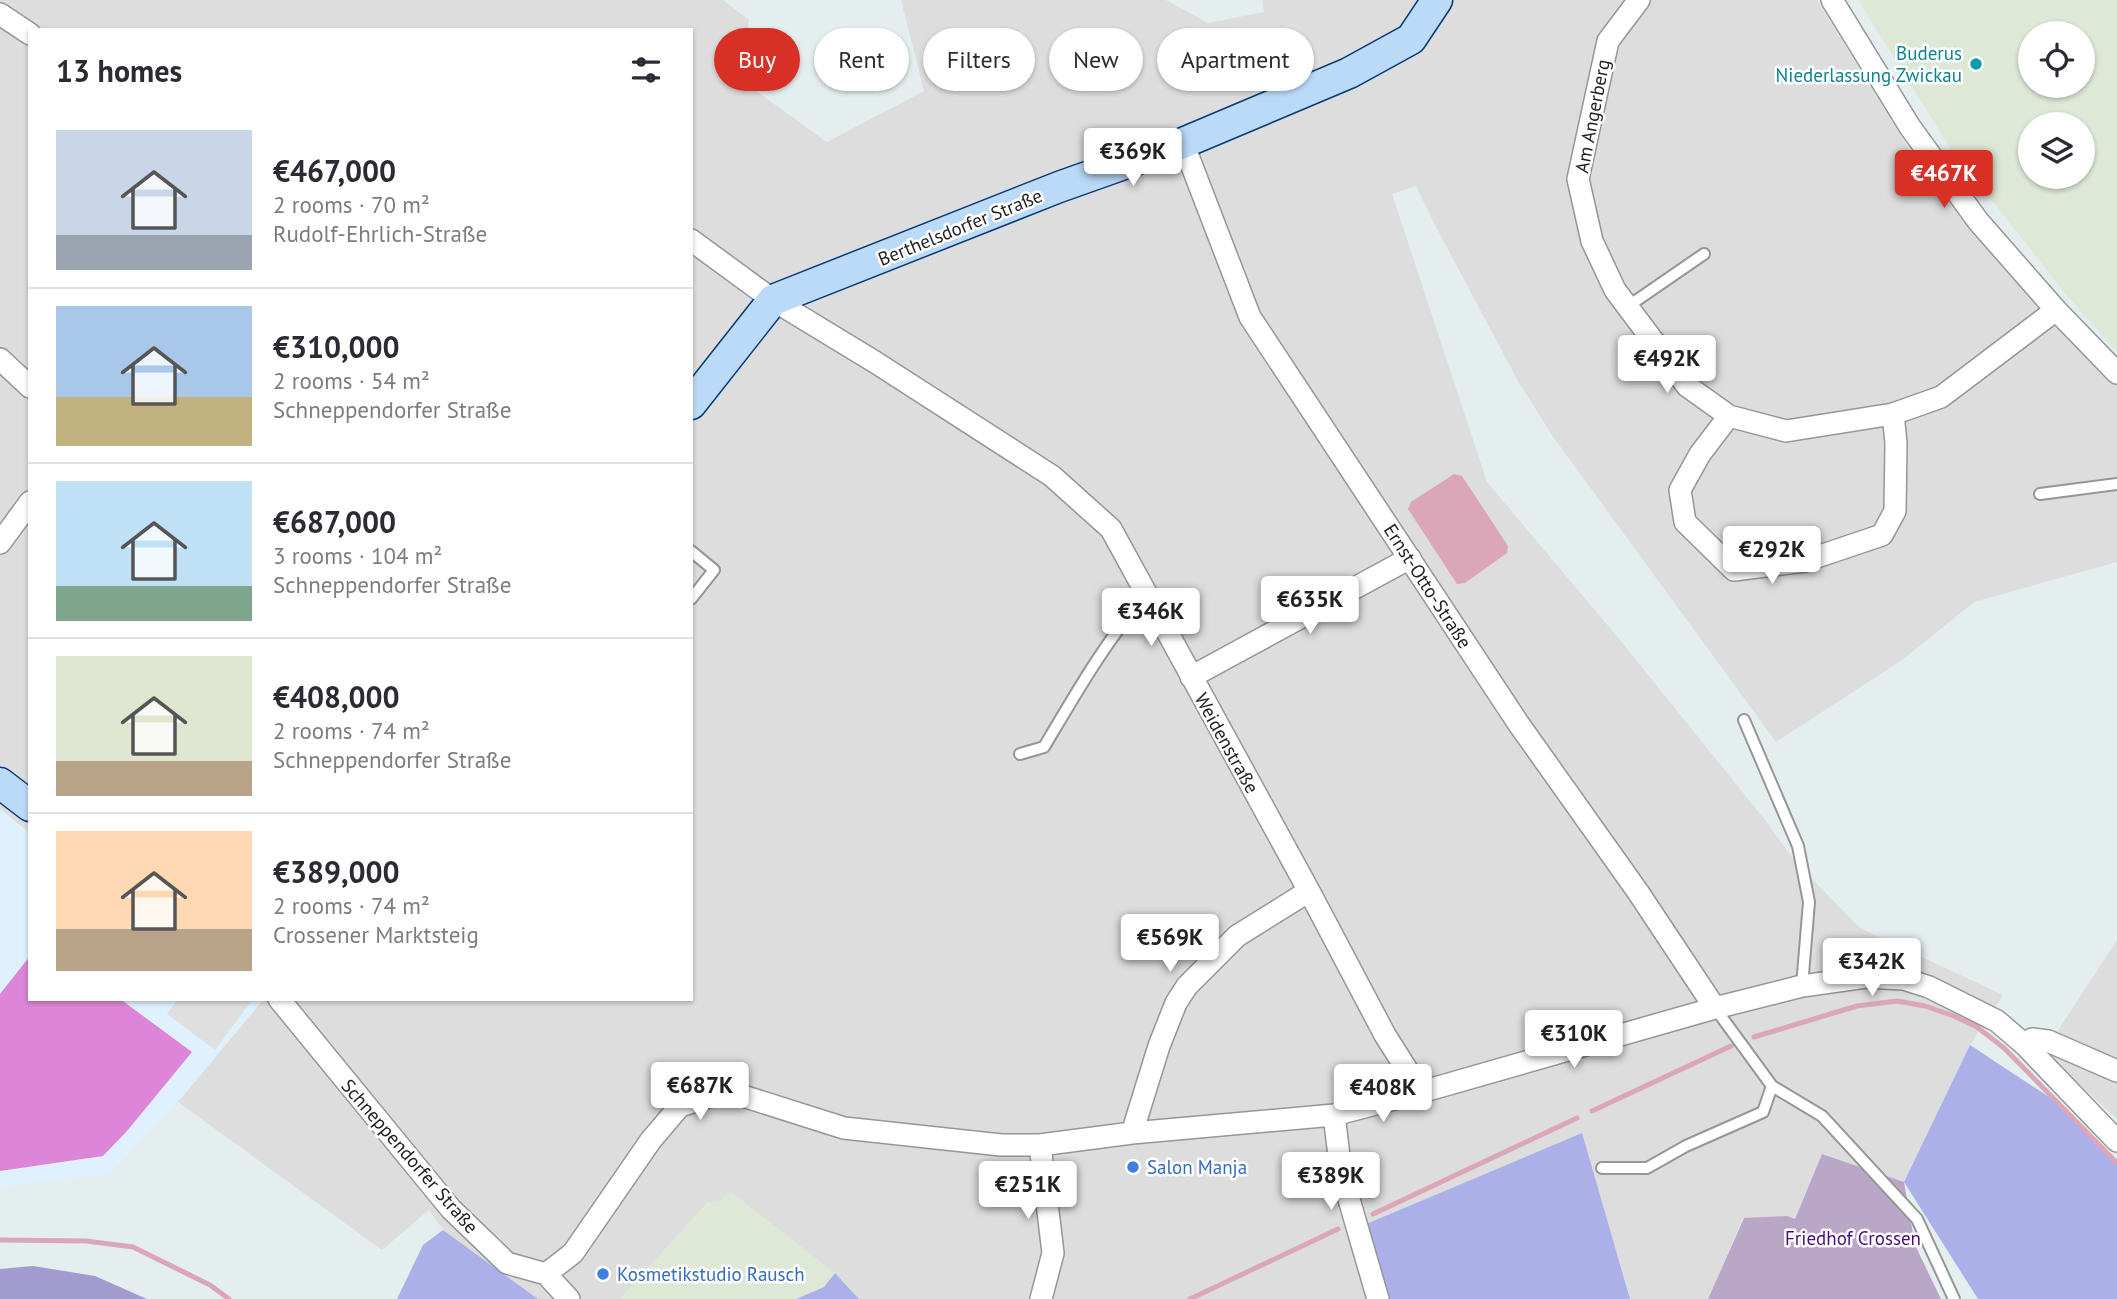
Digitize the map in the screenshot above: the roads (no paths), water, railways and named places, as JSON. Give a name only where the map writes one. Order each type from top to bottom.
[{"type":"street","name":"Berthelsdorfer Straße","points":[[773,300],[1059,187],[1183,143],[1349,73],[1411,39],[1437,0]]},
{"type":"street","name":"Am Angerberg","points":[[1639,0],[1608,41],[1578,179],[1592,241],[1615,290],[1687,386],[1729,416],[1786,431],[1894,414],[1941,397],[2056,310]]},
{"type":"street","points":[[1832,0],[1910,127],[1978,221],[2056,310],[2117,373]]},
{"type":"street","points":[[0,14],[28,33]]},
{"type":"street","name":"Ernst-Otto-Straße","points":[[1183,143],[1250,317],[1518,723],[1638,892],[1715,1008]]},
{"type":"street","name":"Weidenstraße","points":[[693,241],[773,300],[1052,476],[1111,529],[1385,1035],[1421,1092]]},
{"type":"street","points":[[693,401],[773,300]]},
{"type":"street","points":[[0,359],[28,385]]},
{"type":"street","points":[[1729,416],[1700,454],[1681,490],[1685,522],[1734,570],[1805,561],[1882,535],[1895,511],[1894,414]]},
{"type":"street","points":[[0,542],[28,505]]},
{"type":"street","points":[[1191,677],[1410,558]]},
{"type":"street","points":[[0,783],[28,804]]},
{"type":"street","points":[[1132,1133],[1159,1046],[1176,1003],[1187,986],[1237,936],[1273,911],[1309,891]]},
{"type":"street","points":[[569,1299],[546,1274],[573,1253],[651,1140],[680,1106],[727,1091],[844,1128],[1001,1145],[1040,1145],[1132,1133],[1334,1115],[1715,1008],[1802,986],[1866,977],[1905,979],[1929,987],[1997,1021],[2025,1045],[2117,1141]]},
{"type":"street","name":"Schneppendorfer Straße","points":[[281,1001],[451,1209],[507,1263],[546,1274]]},
{"type":"street","points":[[2025,1045],[2032,1039],[2048,1041],[2117,1072]]},
{"type":"street","points":[[1334,1115],[1341,1172],[1378,1299]]},
{"type":"street","points":[[1040,1145],[1053,1253],[1041,1299]]},
{"type":"lane","points":[[1627,307],[1704,254]]},
{"type":"lane","points":[[2040,494],[2117,484]]},
{"type":"lane","points":[[693,553],[714,570],[693,596]]},
{"type":"lane","points":[[1020,754],[1044,747],[1103,652],[1129,614],[1146,595]]},
{"type":"lane","points":[[1744,720],[1798,846],[1809,902],[1802,986]]},
{"type":"lane","points":[[1715,1008],[1772,1086],[1822,1116],[1917,1219],[1954,1299]]},
{"type":"lane","points":[[1602,1168],[1647,1168],[1686,1146],[1763,1112],[1772,1086]]},
{"type":"waterway","points":[[1754,1037],[1857,1006],[1897,1001],[1925,1006],[1954,1016],[1977,1027],[2004,1048],[2117,1163]]},
{"type":"waterway","points":[[1592,1111],[1731,1046]]},
{"type":"waterway","points":[[1373,1214],[1577,1118]]},
{"type":"waterway","points":[[1190,1299],[1338,1229]]},
{"type":"waterway","points":[[0,1240],[86,1241],[133,1247],[210,1285],[229,1299]]},
{"type":"place","name":"Buderus Niederlassung Zwickau","points":[[1976,64]]},
{"type":"place","name":"Salon Manja","points":[[1133,1167]]},
{"type":"place","name":"Kosmetikstudio Rausch","points":[[603,1274]]},
{"type":"park label","name":"Friedhof Crossen","points":[[1853,1238]]}]
